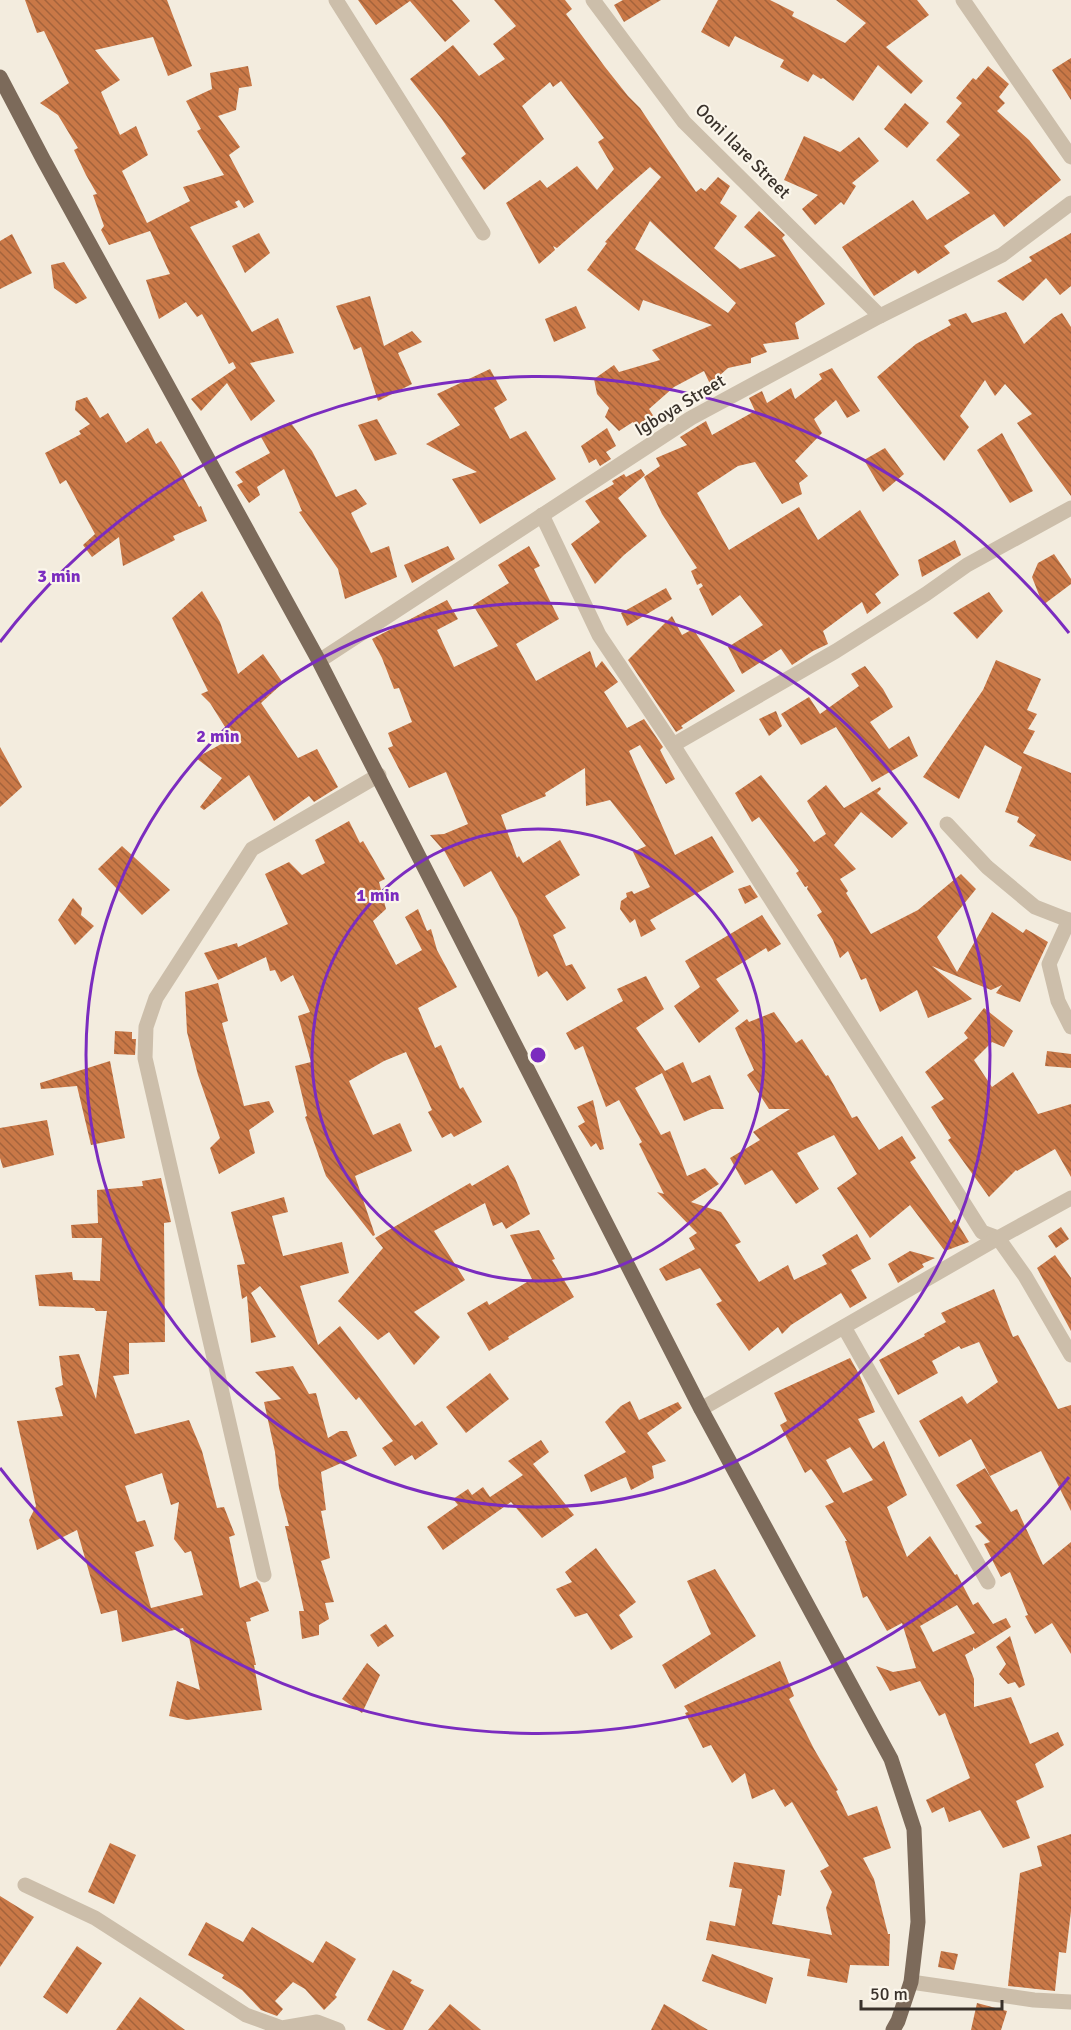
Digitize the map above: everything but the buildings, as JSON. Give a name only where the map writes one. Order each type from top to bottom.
[{"type":"main road","points":[[0,77],[319,660],[701,1408],[891,1759],[914,1829],[918,1922],[911,1982],[898,2022],[893,2030]]},
{"type":"street","points":[[336,0],[483,233]]},
{"type":"street","name":"Ooni Ilare Street","points":[[593,0],[684,122],[880,316]]},
{"type":"street","points":[[963,0],[1071,157]]},
{"type":"street","name":"Igboya Street","points":[[319,660],[692,418],[880,316],[1002,255],[1071,202]]},
{"type":"street","points":[[673,746],[836,651],[967,565],[1071,508]]},
{"type":"street","points":[[542,515],[599,635],[673,746],[982,1232],[998,1238],[1025,1276],[1071,1355]]},
{"type":"street","points":[[264,1575],[145,1059],[146,1026],[156,998],[252,849],[379,775]]},
{"type":"street","points":[[947,824],[987,867],[1035,907],[1070,920],[1049,964],[1058,1001],[1071,1027]]},
{"type":"street","points":[[701,1408],[1071,1198]]},
{"type":"street","points":[[844,1327],[988,1582]]},
{"type":"street","points":[[25,1886],[95,1918],[246,2015],[281,2029],[317,2022],[338,2030]]},
{"type":"street","points":[[911,1982],[1034,2000],[1071,2002]]}]
